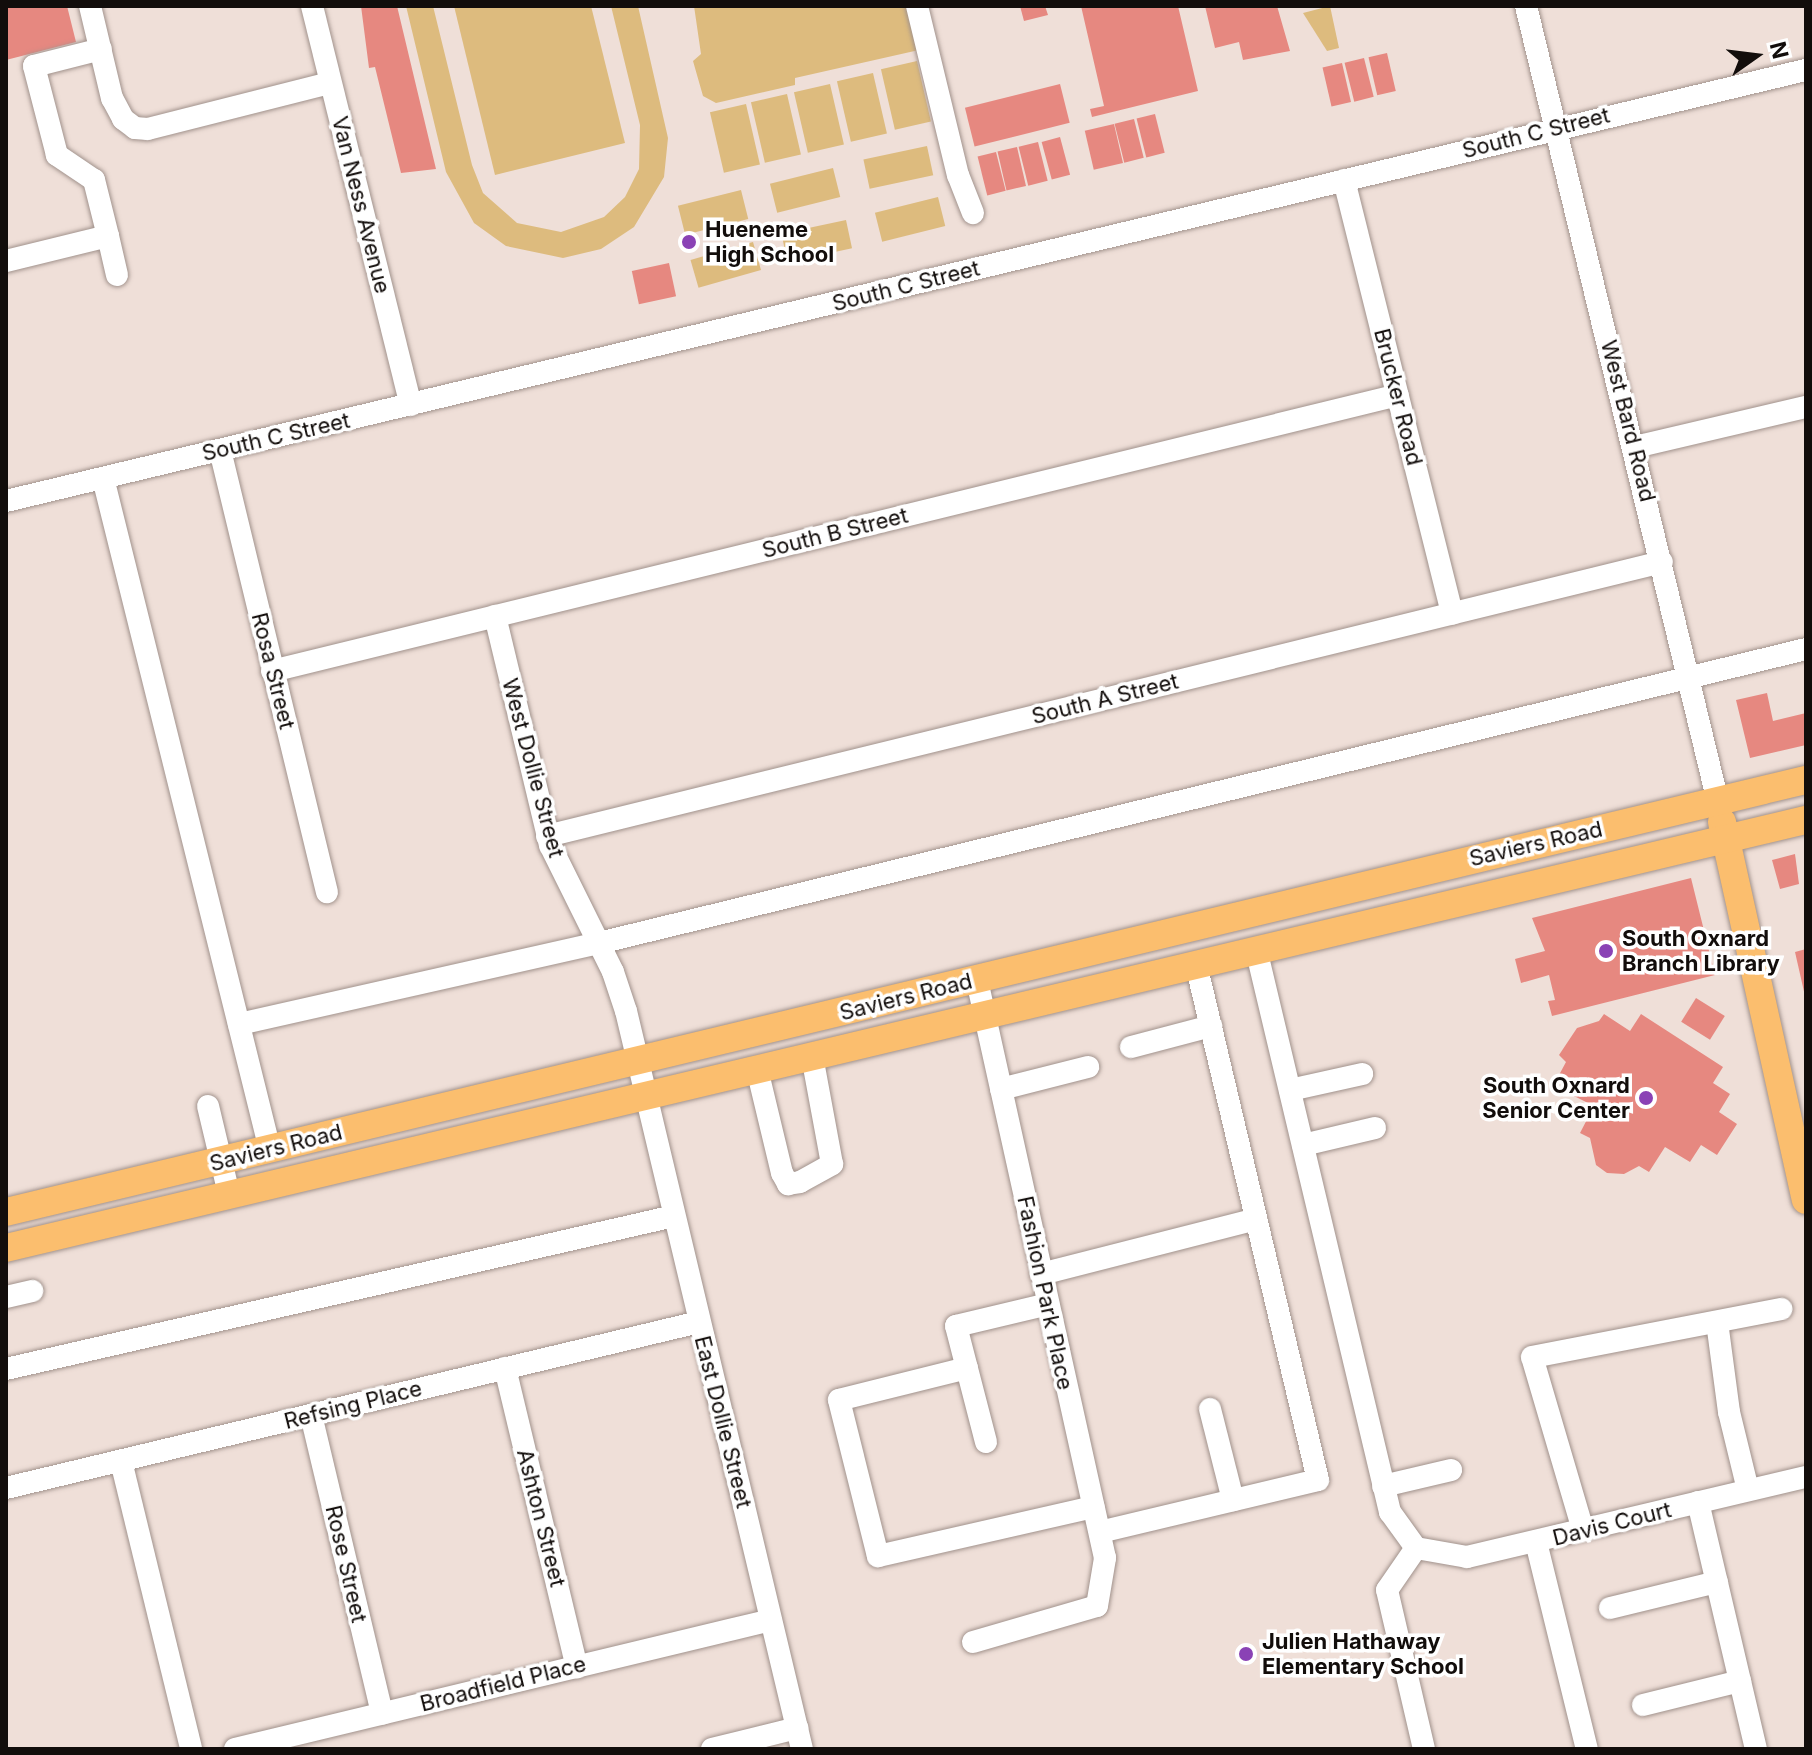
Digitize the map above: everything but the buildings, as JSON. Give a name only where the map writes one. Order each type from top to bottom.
[{"type":"main road","name":"Saviers Road","points":[[6,1212],[1806,780]]},
{"type":"main road","name":"West Bard Road","points":[[1718,802],[1806,1200]]},
{"type":"main road","name":"Saviers Road","points":[[6,1248],[985,1013],[1197,968],[1806,820]]},
{"type":"street","points":[[90,6],[112,98],[127,123],[148,129],[330,83]]},
{"type":"street","name":"Van Ness Avenue","points":[[312,6],[411,405]]},
{"type":"street","points":[[917,6],[958,175],[973,213]]},
{"type":"street","name":"West Bard Road","points":[[1526,6],[1635,447],[1718,802]]},
{"type":"street","points":[[101,49],[34,66],[57,155],[94,180],[117,275]]},
{"type":"street","name":"South C Street","points":[[6,501],[1556,127],[1806,70]]},
{"type":"street","name":"Brucker Road","points":[[1344,180],[1452,614]]},
{"type":"street","points":[[6,261],[108,236]]},
{"type":"street","name":"South B Street","points":[[272,671],[1398,395]]},
{"type":"street","points":[[1635,447],[1806,407]]},
{"type":"street","name":"Rosa Street","points":[[220,450],[327,892]]},
{"type":"street","points":[[103,478],[270,1150]]},
{"type":"street","name":"South A Street","points":[[547,836],[1662,562]]},
{"type":"street","name":"West Dollie Street","points":[[495,616],[547,836],[599,943],[626,1011],[646,1096]]},
{"type":"street","points":[[239,1024],[599,943],[1806,649]]},
{"type":"street","points":[[1257,953],[1383,1486],[1390,1512],[1416,1548],[1387,1590],[1424,1749]]},
{"type":"street","points":[[1100,1532],[1318,1480],[1197,968]]},
{"type":"street","name":"Fashion Park Place","points":[[973,1642],[1097,1606],[1105,1558],[977,980]]},
{"type":"street","points":[[1131,1047],[1211,1026]]},
{"type":"street","points":[[757,1069],[782,1173],[788,1184],[800,1182],[832,1164],[812,1056]]},
{"type":"street","points":[[1001,1089],[1088,1067]]},
{"type":"street","points":[[1290,1090],[1362,1074]]},
{"type":"street","name":"East Dollie Street","points":[[646,1096],[800,1739]]},
{"type":"street","points":[[208,1106],[229,1194]]},
{"type":"street","points":[[1303,1145],[1375,1128]]},
{"type":"street","points":[[6,1369],[674,1216]]},
{"type":"street","points":[[1041,1274],[1256,1219]]},
{"type":"street","points":[[6,1297],[32,1291]]},
{"type":"street","points":[[986,1442],[956,1326],[1048,1304]]},
{"type":"street","points":[[1583,1530],[1532,1357],[1664,1328],[1717,1322],[1781,1309]]},
{"type":"street","name":"Refsing Place","points":[[6,1488],[699,1322]]},
{"type":"street","points":[[1717,1322],[1729,1412],[1748,1490]]},
{"type":"street","name":"Ashton Street","points":[[505,1368],[577,1667]]},
{"type":"street","points":[[967,1368],[839,1400],[878,1556],[1094,1507]]},
{"type":"street","points":[[1210,1409],[1233,1500]]},
{"type":"street","name":"Rose Street","points":[[311,1415],[382,1714]]},
{"type":"street","points":[[121,1461],[191,1749]]},
{"type":"street","points":[[1383,1486],[1451,1470]]},
{"type":"street","name":"Davis Court","points":[[1416,1548],[1467,1557],[1806,1477]]},
{"type":"street","points":[[1698,1502],[1756,1749]]},
{"type":"street","points":[[1536,1542],[1587,1749]]},
{"type":"street","points":[[1610,1608],[1717,1582]]},
{"type":"street","name":"Broadfield Place","points":[[235,1749],[771,1620]]},
{"type":"street","points":[[1643,1705],[1740,1681]]},
{"type":"street","points":[[712,1749],[800,1739]]},
{"type":"shaded area","points":[[406,6],[433,6],[472,165],[483,193],[517,223],[561,232],[604,217],[625,197],[639,169],[640,125],[611,6],[638,6],[668,138],[664,177],[634,227],[601,249],[563,258],[506,246],[474,223],[446,172]]},
{"type":"shaded area","points":[[454,6],[591,6],[625,143],[495,175]]},
{"type":"shaded area","points":[[694,6],[908,6],[919,50],[795,78],[795,85],[716,103],[703,96],[693,61],[701,54]]},
{"type":"shaded area","points":[[1330,6],[1339,48],[1327,51],[1303,13]]},
{"type":"shaded area","points":[[917,61],[931,121],[895,130],[881,69]]},
{"type":"shaded area","points":[[873,73],[887,133],[851,142],[837,81]]},
{"type":"shaded area","points":[[830,84],[844,144],[808,153],[794,92]]},
{"type":"shaded area","points":[[787,94],[801,154],[765,163],[751,102]]},
{"type":"shaded area","points":[[746,104],[760,164],[724,173],[710,112]]},
{"type":"shaded area","points":[[927,146],[933,175],[870,189],[863,160]]},
{"type":"shaded area","points":[[833,168],[840,197],[777,213],[770,184]]},
{"type":"shaded area","points":[[741,190],[748,219],[685,235],[678,206]]},
{"type":"shaded area","points":[[938,197],[945,226],[882,242],[875,213]]},
{"type":"shaded area","points":[[846,220],[852,248],[787,262],[781,234]]},
{"type":"shaded area","points":[[753,242],[761,270],[699,288],[691,260]]},
{"type":"place","name":"Hueneme High School","points":[[689,242]]},
{"type":"place","name":"South Oxnard Branch Library","points":[[1606,951]]},
{"type":"place","name":"South Oxnard Senior Center","points":[[1646,1098]]},
{"type":"place","name":"Julien Hathaway Elementary School","points":[[1246,1654]]}]
